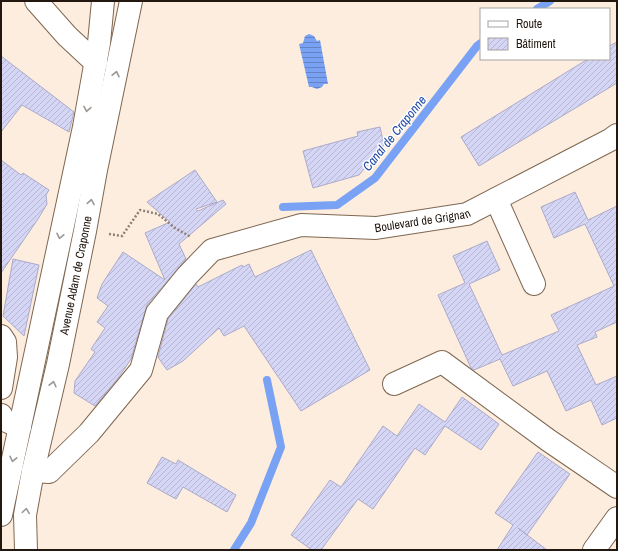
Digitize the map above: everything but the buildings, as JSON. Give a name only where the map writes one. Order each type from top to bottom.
[{"type":"street","points":[[36,1],[67,36],[96,63]]},
{"type":"street","name":"Avenue Adam de Craponne","points":[[1,515],[84,128],[96,63],[103,1]]},
{"type":"street","name":"Avenue Adam de Craponne","points":[[26,550],[25,515],[33,471],[58,364],[130,1]]},
{"type":"street","name":"Boulevard de Grignan","points":[[212,250],[301,225],[376,228],[467,214],[615,144]]},
{"type":"street","points":[[496,199],[534,284]]},
{"type":"street","points":[[33,471],[49,472],[89,433],[141,370],[157,313],[187,276],[212,250]]},
{"type":"street","points":[[1,336],[5,342],[6,357],[1,388]]},
{"type":"street","points":[[394,384],[442,362],[548,440],[617,487]]},
{"type":"street","points":[[1,415],[4,420],[20,427]]},
{"type":"street","points":[[594,550],[617,518]]},
{"type":"path","points":[[85,231],[122,236],[140,210],[158,214],[175,228],[212,250]]},
{"type":"water","points":[[309,34],[314,36],[317,41],[320,40],[328,84],[324,84],[322,87],[317,89],[309,87],[299,44],[303,43],[305,36]]},
{"type":"waterway","name":"Canal de Craponne","points":[[539,8],[550,1]]},
{"type":"waterway","name":"Canal de Craponne","points":[[283,207],[337,205],[375,178],[480,44]]},
{"type":"waterway","name":"Canal de Craponne","points":[[234,550],[251,523],[281,447],[267,380]]}]
